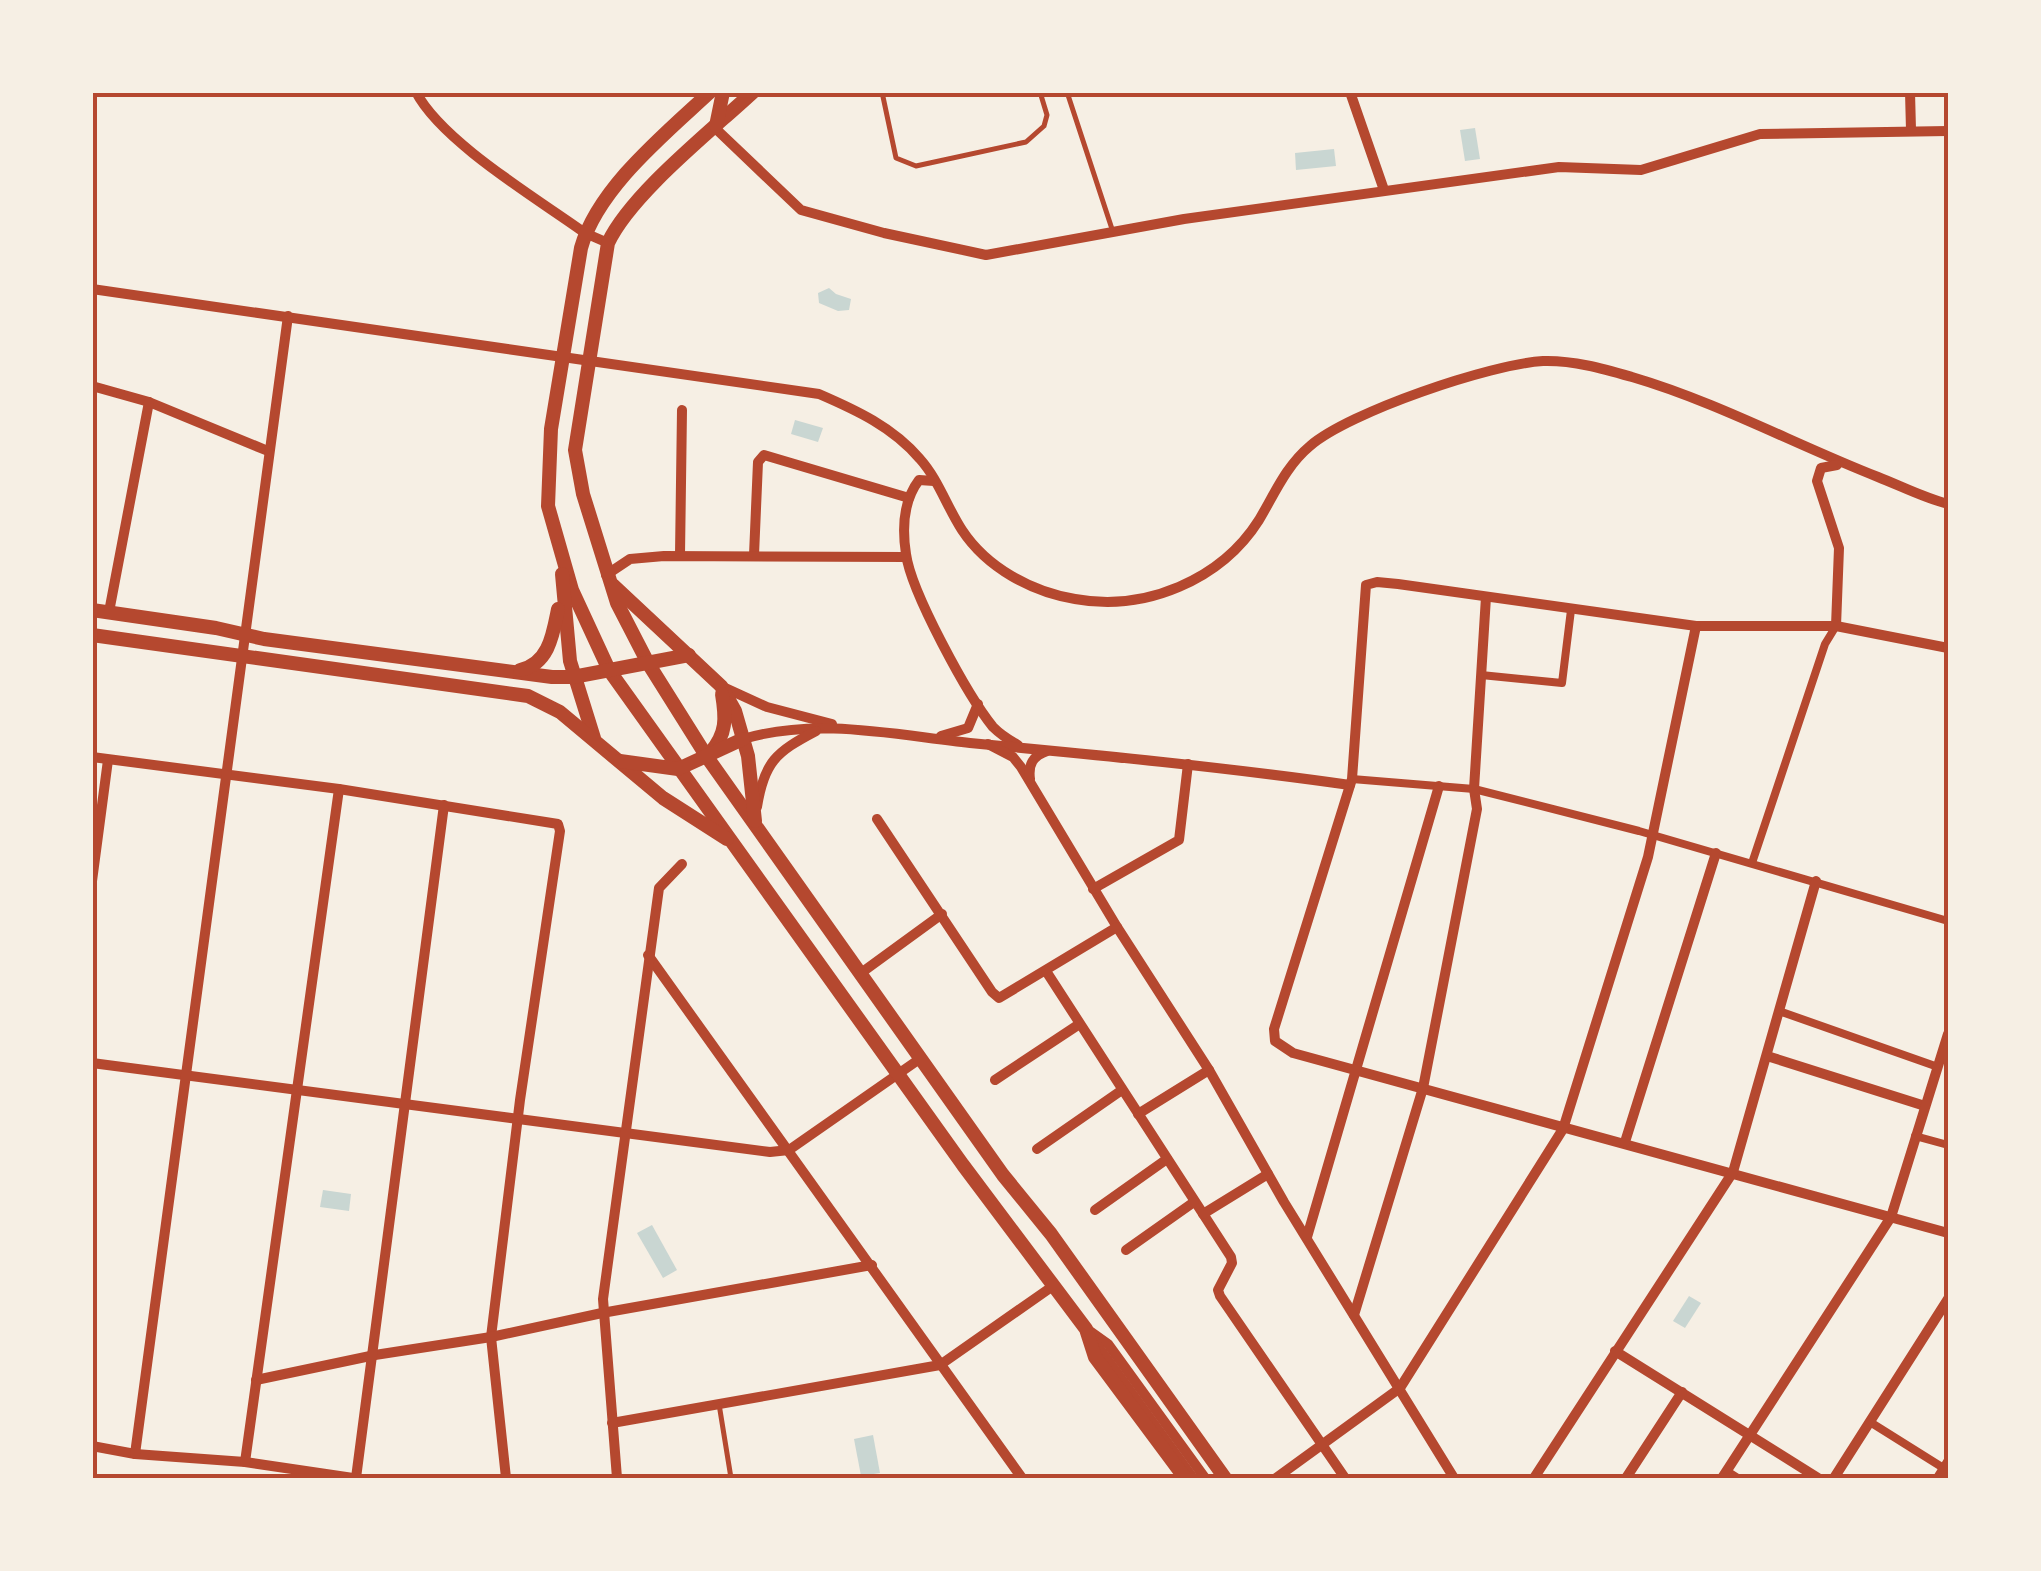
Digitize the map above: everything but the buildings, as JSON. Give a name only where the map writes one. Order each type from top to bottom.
[{"type":"main road","points":[[710,92],[613,189],[583,241],[551,429],[548,506],[578,605],[609,670],[1086,1329],[1096,1357],[1185,1478]]},
{"type":"main road","points":[[716,128],[723,92]]},
{"type":"main road","points":[[752,92],[622,220],[606,248],[574,450],[582,494],[608,578],[648,663],[706,757],[1003,1176],[1052,1234],[1226,1478]]},
{"type":"main road","points":[[562,558],[565,627],[573,677],[594,738]]},
{"type":"main road","points":[[608,578],[722,686],[743,739],[755,823]]},
{"type":"main road","points":[[505,672],[533,667],[544,655],[553,638],[562,587]]},
{"type":"main road","points":[[92,610],[505,672],[573,677],[689,655]]},
{"type":"main road","points":[[92,634],[513,692],[542,702],[594,738],[663,798],[736,845]]},
{"type":"main road","points":[[706,757],[720,742],[726,724],[722,686]]},
{"type":"main road","points":[[619,761],[678,768],[743,739]]},
{"type":"street","points":[[416,92],[425,109],[456,140],[583,241],[606,248]]},
{"type":"street","points":[[1350,92],[1384,190]]},
{"type":"street","points":[[1910,92],[1910,130]]},
{"type":"street","points":[[716,128],[801,210],[986,255],[1384,190],[1433,187],[1560,167],[1642,170],[1760,134],[1948,131]]},
{"type":"street","points":[[92,289],[819,394],[882,426],[922,460],[964,533],[998,568],[1040,590],[1077,600],[1151,598],[1214,568],[1258,522],[1288,468],[1336,426],[1436,388],[1544,361],[1596,367],[1667,388],[1848,466],[1948,504]]},
{"type":"street","points":[[135,1454],[288,316]]},
{"type":"street","points":[[92,386],[149,402],[268,451]]},
{"type":"street","points":[[110,612],[149,402]]},
{"type":"street","points":[[680,555],[682,410]]},
{"type":"street","points":[[754,555],[758,462],[764,455],[908,498]]},
{"type":"street","points":[[1752,863],[1826,644],[1836,626],[1840,548],[1817,481],[1821,468],[1829,464],[1848,466]]},
{"type":"street","points":[[934,480],[919,480],[908,498],[904,524],[906,557],[922,602],[978,704],[995,730],[1021,747]]},
{"type":"street","points":[[608,578],[630,559],[680,555],[906,557]]},
{"type":"street","points":[[1948,648],[1836,626],[1696,626],[1377,582],[1366,586],[1351,782],[1274,1029],[1275,1042],[1293,1053],[1948,1233]]},
{"type":"street","points":[[1354,1315],[1423,1088],[1477,809],[1474,789],[1486,598]]},
{"type":"street","points":[[1481,675],[1562,683],[1571,610]]},
{"type":"street","points":[[1276,1478],[1400,1388],[1563,1129],[1648,857],[1696,626]]},
{"type":"street","points":[[722,686],[767,707],[853,729]]},
{"type":"street","points":[[929,738],[968,728],[978,704]]},
{"type":"street","points":[[755,823],[762,776],[771,761],[795,742],[821,729]]},
{"type":"street","points":[[743,739],[766,732],[853,729],[1351,782],[1474,789],[1652,834],[1948,921]]},
{"type":"street","points":[[988,744],[1012,757],[1031,785],[1116,927],[1209,1070],[1454,1478]]},
{"type":"street","points":[[1031,785],[1029,768],[1034,758],[1055,749]]},
{"type":"street","points":[[92,758],[339,789],[558,824],[491,1337],[506,1478]]},
{"type":"street","points":[[92,881],[108,760]]},
{"type":"street","points":[[1093,889],[1178,840],[1188,764]]},
{"type":"street","points":[[1307,1237],[1438,786]]},
{"type":"street","points":[[245,1462],[339,789]]},
{"type":"street","points":[[92,1446],[355,1478],[444,805]]},
{"type":"street","points":[[877,819],[998,998],[1116,927]]},
{"type":"street","points":[[1626,1142],[1716,853]]},
{"type":"street","points":[[616,1478],[602,1313],[659,888],[682,864]]},
{"type":"street","points":[[1534,1478],[1733,1172],[1816,881]]},
{"type":"street","points":[[861,973],[942,914]]},
{"type":"street","points":[[648,954],[1022,1478]]},
{"type":"street","points":[[1046,972],[1232,1263],[1218,1290],[1345,1478]]},
{"type":"street","points":[[1779,1012],[1938,1067]]},
{"type":"street","points":[[995,1080],[1078,1024]]},
{"type":"street","points":[[1738,1478],[1725,1475],[1891,1217],[1924,1106],[1946,1052],[1948,1034]]},
{"type":"street","points":[[1767,1056],[1924,1106]]},
{"type":"street","points":[[92,1063],[770,1152],[789,1150],[921,1058]]},
{"type":"street","points":[[1138,1114],[1209,1070]]},
{"type":"street","points":[[1037,1149],[1122,1090]]},
{"type":"street","points":[[1915,1136],[1948,1145]]},
{"type":"street","points":[[1095,1210],[1167,1159]]},
{"type":"street","points":[[1202,1214],[1268,1174]]},
{"type":"street","points":[[1126,1250],[1194,1202]]},
{"type":"street","points":[[256,1380],[374,1354],[491,1337],[872,1265]]},
{"type":"street","points":[[612,1422],[940,1365],[1053,1286]]},
{"type":"street","points":[[1834,1478],[1948,1299]]},
{"type":"street","points":[[1086,1329],[1193,1478]]},
{"type":"street","points":[[1086,1329],[1108,1344],[1205,1478]]},
{"type":"street","points":[[1616,1351],[1818,1478]]},
{"type":"street","points":[[1626,1478],[1682,1392]]},
{"type":"street","points":[[1870,1422],[1944,1470]]},
{"type":"lane","points":[[882,92],[896,158],[916,166],[1026,142],[1044,126],[1047,115],[1040,92]]},
{"type":"lane","points":[[1067,92],[1112,232]]},
{"type":"lane","points":[[720,1404],[731,1478]]},
{"type":"shaded area","points":[[1475,128],[1480,159],[1465,161],[1460,130]]},
{"type":"shaded area","points":[[1334,149],[1336,166],[1296,170],[1295,153]]},
{"type":"shaded area","points":[[829,288],[851,299],[849,310],[838,311],[819,303],[818,293]]},
{"type":"shaded area","points":[[795,420],[823,428],[818,442],[791,434]]},
{"type":"shaded area","points":[[323,1190],[351,1194],[349,1211],[320,1207]]},
{"type":"shaded area","points":[[652,1225],[677,1270],[663,1278],[637,1233]]},
{"type":"shaded area","points":[[1689,1296],[1701,1303],[1685,1328],[1673,1321]]},
{"type":"shaded area","points":[[873,1435],[880,1473],[861,1476],[854,1439]]}]
